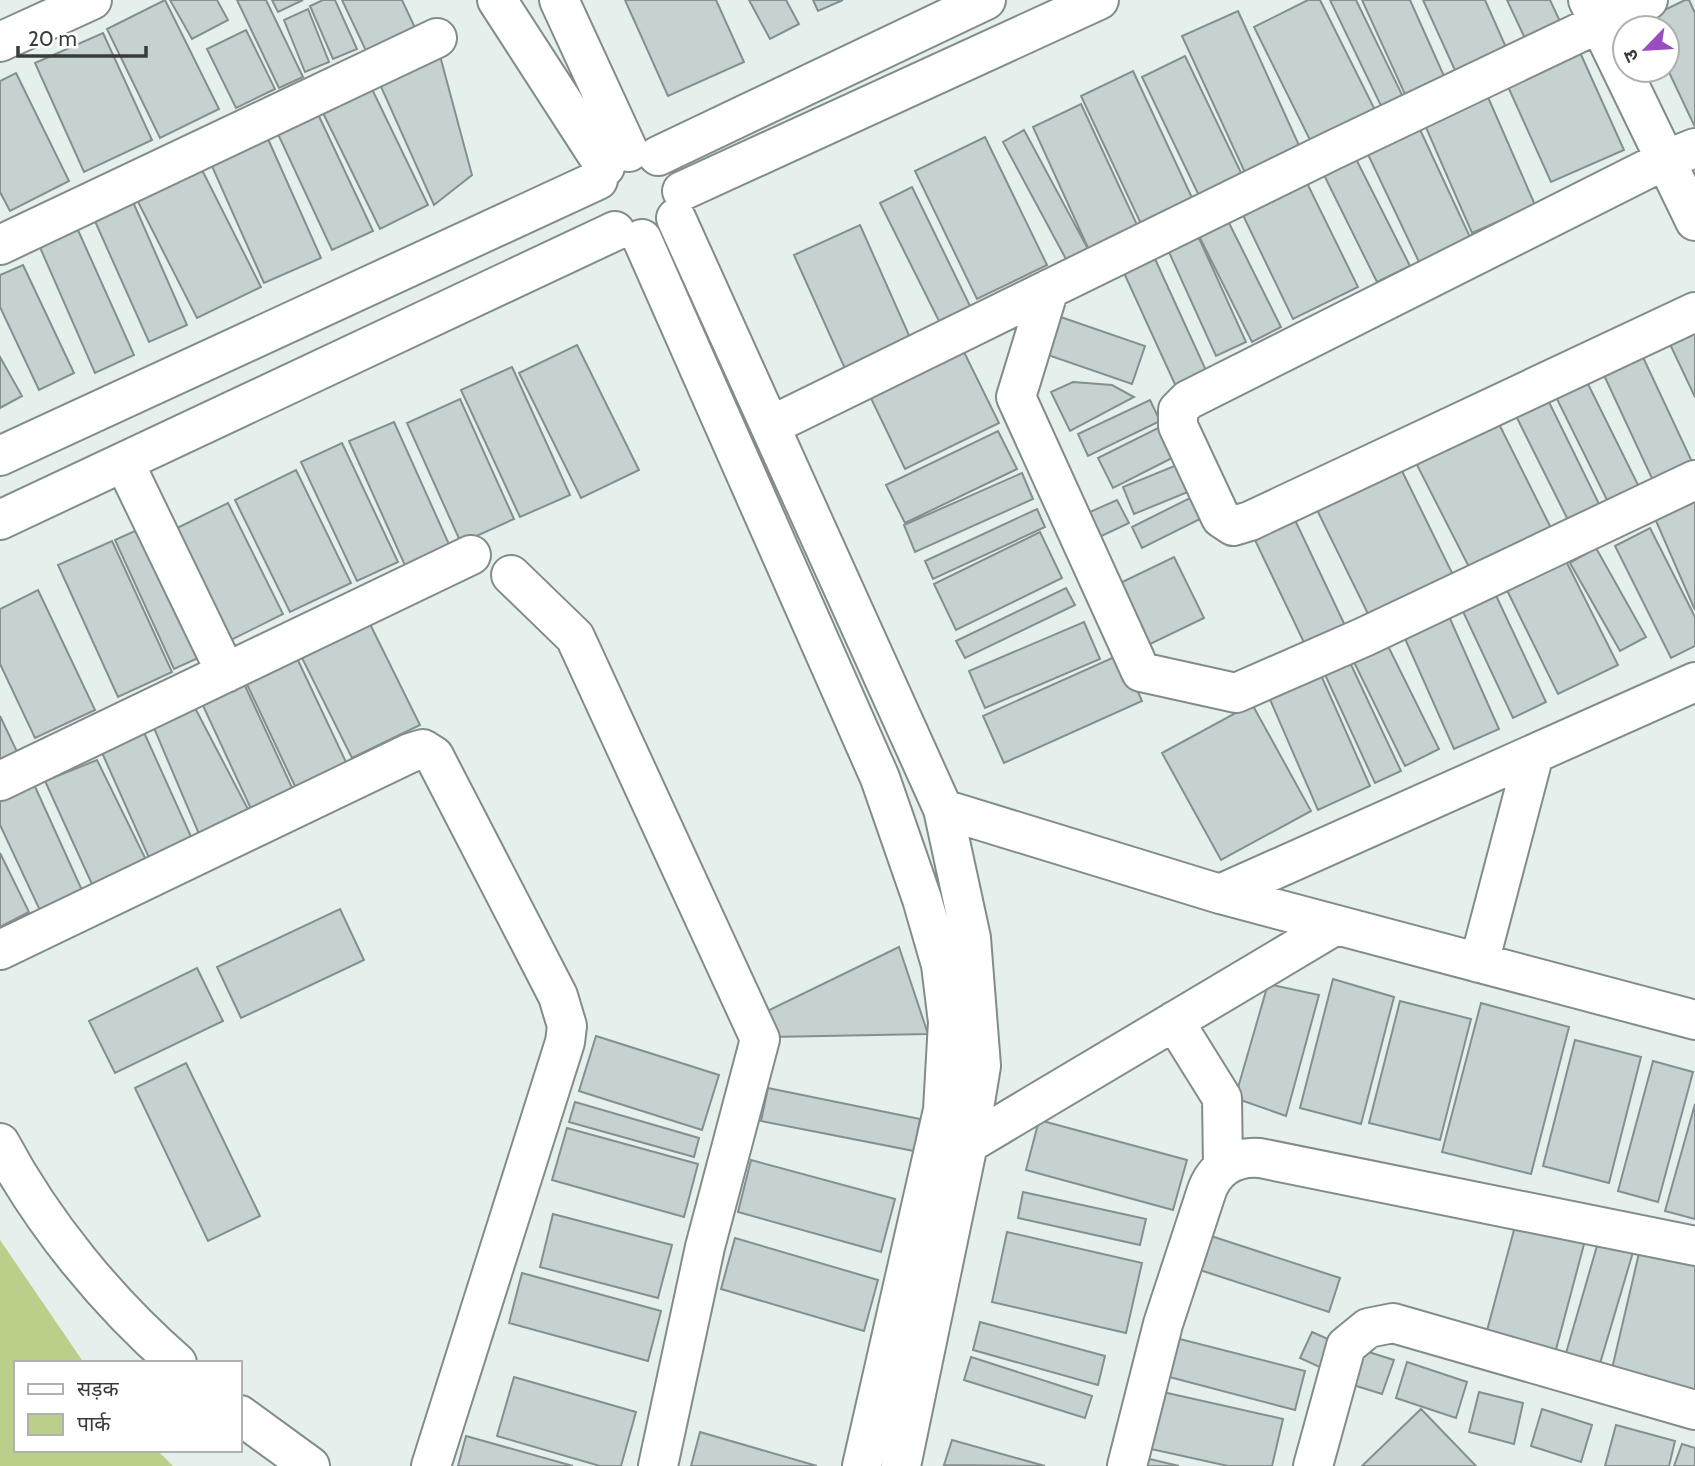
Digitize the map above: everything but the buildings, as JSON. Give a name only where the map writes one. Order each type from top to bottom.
[{"type":"street","points":[[0,42],[92,0]]},
{"type":"street","points":[[497,0],[623,164]]},
{"type":"street","points":[[559,0],[623,164]]},
{"type":"street","points":[[0,456],[623,164],[986,0]]},
{"type":"street","points":[[901,1466],[968,1144],[981,1066],[971,938],[943,809],[770,426],[679,204],[678,178],[670,165],[623,164],[595,195],[604,222],[628,235],[655,236],[667,229],[679,204],[1100,0]]},
{"type":"street","points":[[770,426],[1049,289],[1593,11],[1648,0]]},
{"type":"street","points":[[1593,11],[1680,154],[1695,221]]},
{"type":"street","points":[[0,245],[437,38]]},
{"type":"street","points":[[1680,154],[1188,400],[1178,410],[1178,426],[1221,518],[1233,526],[1250,522],[1695,312]]},
{"type":"street","points":[[0,520],[628,235]]},
{"type":"street","points":[[628,235],[880,778],[922,899],[941,965],[948,1022],[943,1110],[862,1466]]},
{"type":"street","points":[[1049,289],[1016,397],[1141,672],[1236,693],[1364,637],[1695,480]]},
{"type":"street","points":[[124,462],[226,673]]},
{"type":"street","points":[[0,781],[471,555]]},
{"type":"street","points":[[511,575],[575,637],[760,1039],[705,1247],[658,1466]]},
{"type":"street","points":[[1220,894],[1695,682]]},
{"type":"street","points":[[0,950],[410,753],[422,749],[434,756],[558,996],[567,1026],[561,1055],[431,1466]]},
{"type":"street","points":[[1479,963],[1534,754]]},
{"type":"street","points":[[943,809],[1220,894],[1695,1020]]},
{"type":"street","points":[[968,1144],[1336,925]]},
{"type":"street","points":[[1174,1021],[1222,1098],[1223,1167]]},
{"type":"street","points":[[0,1143],[65,1242],[100,1286],[175,1361]]},
{"type":"street","points":[[1127,1466],[1163,1324],[1211,1179],[1235,1160],[1259,1158],[1695,1246]]},
{"type":"street","points":[[1313,1466],[1346,1346],[1367,1328],[1393,1323],[1695,1410]]},
{"type":"street","points":[[242,1416],[310,1466]]},
{"type":"green space","points":[[0,1240],[83,1361],[14,1361],[14,1452],[159,1452],[173,1466],[0,1466]]}]
